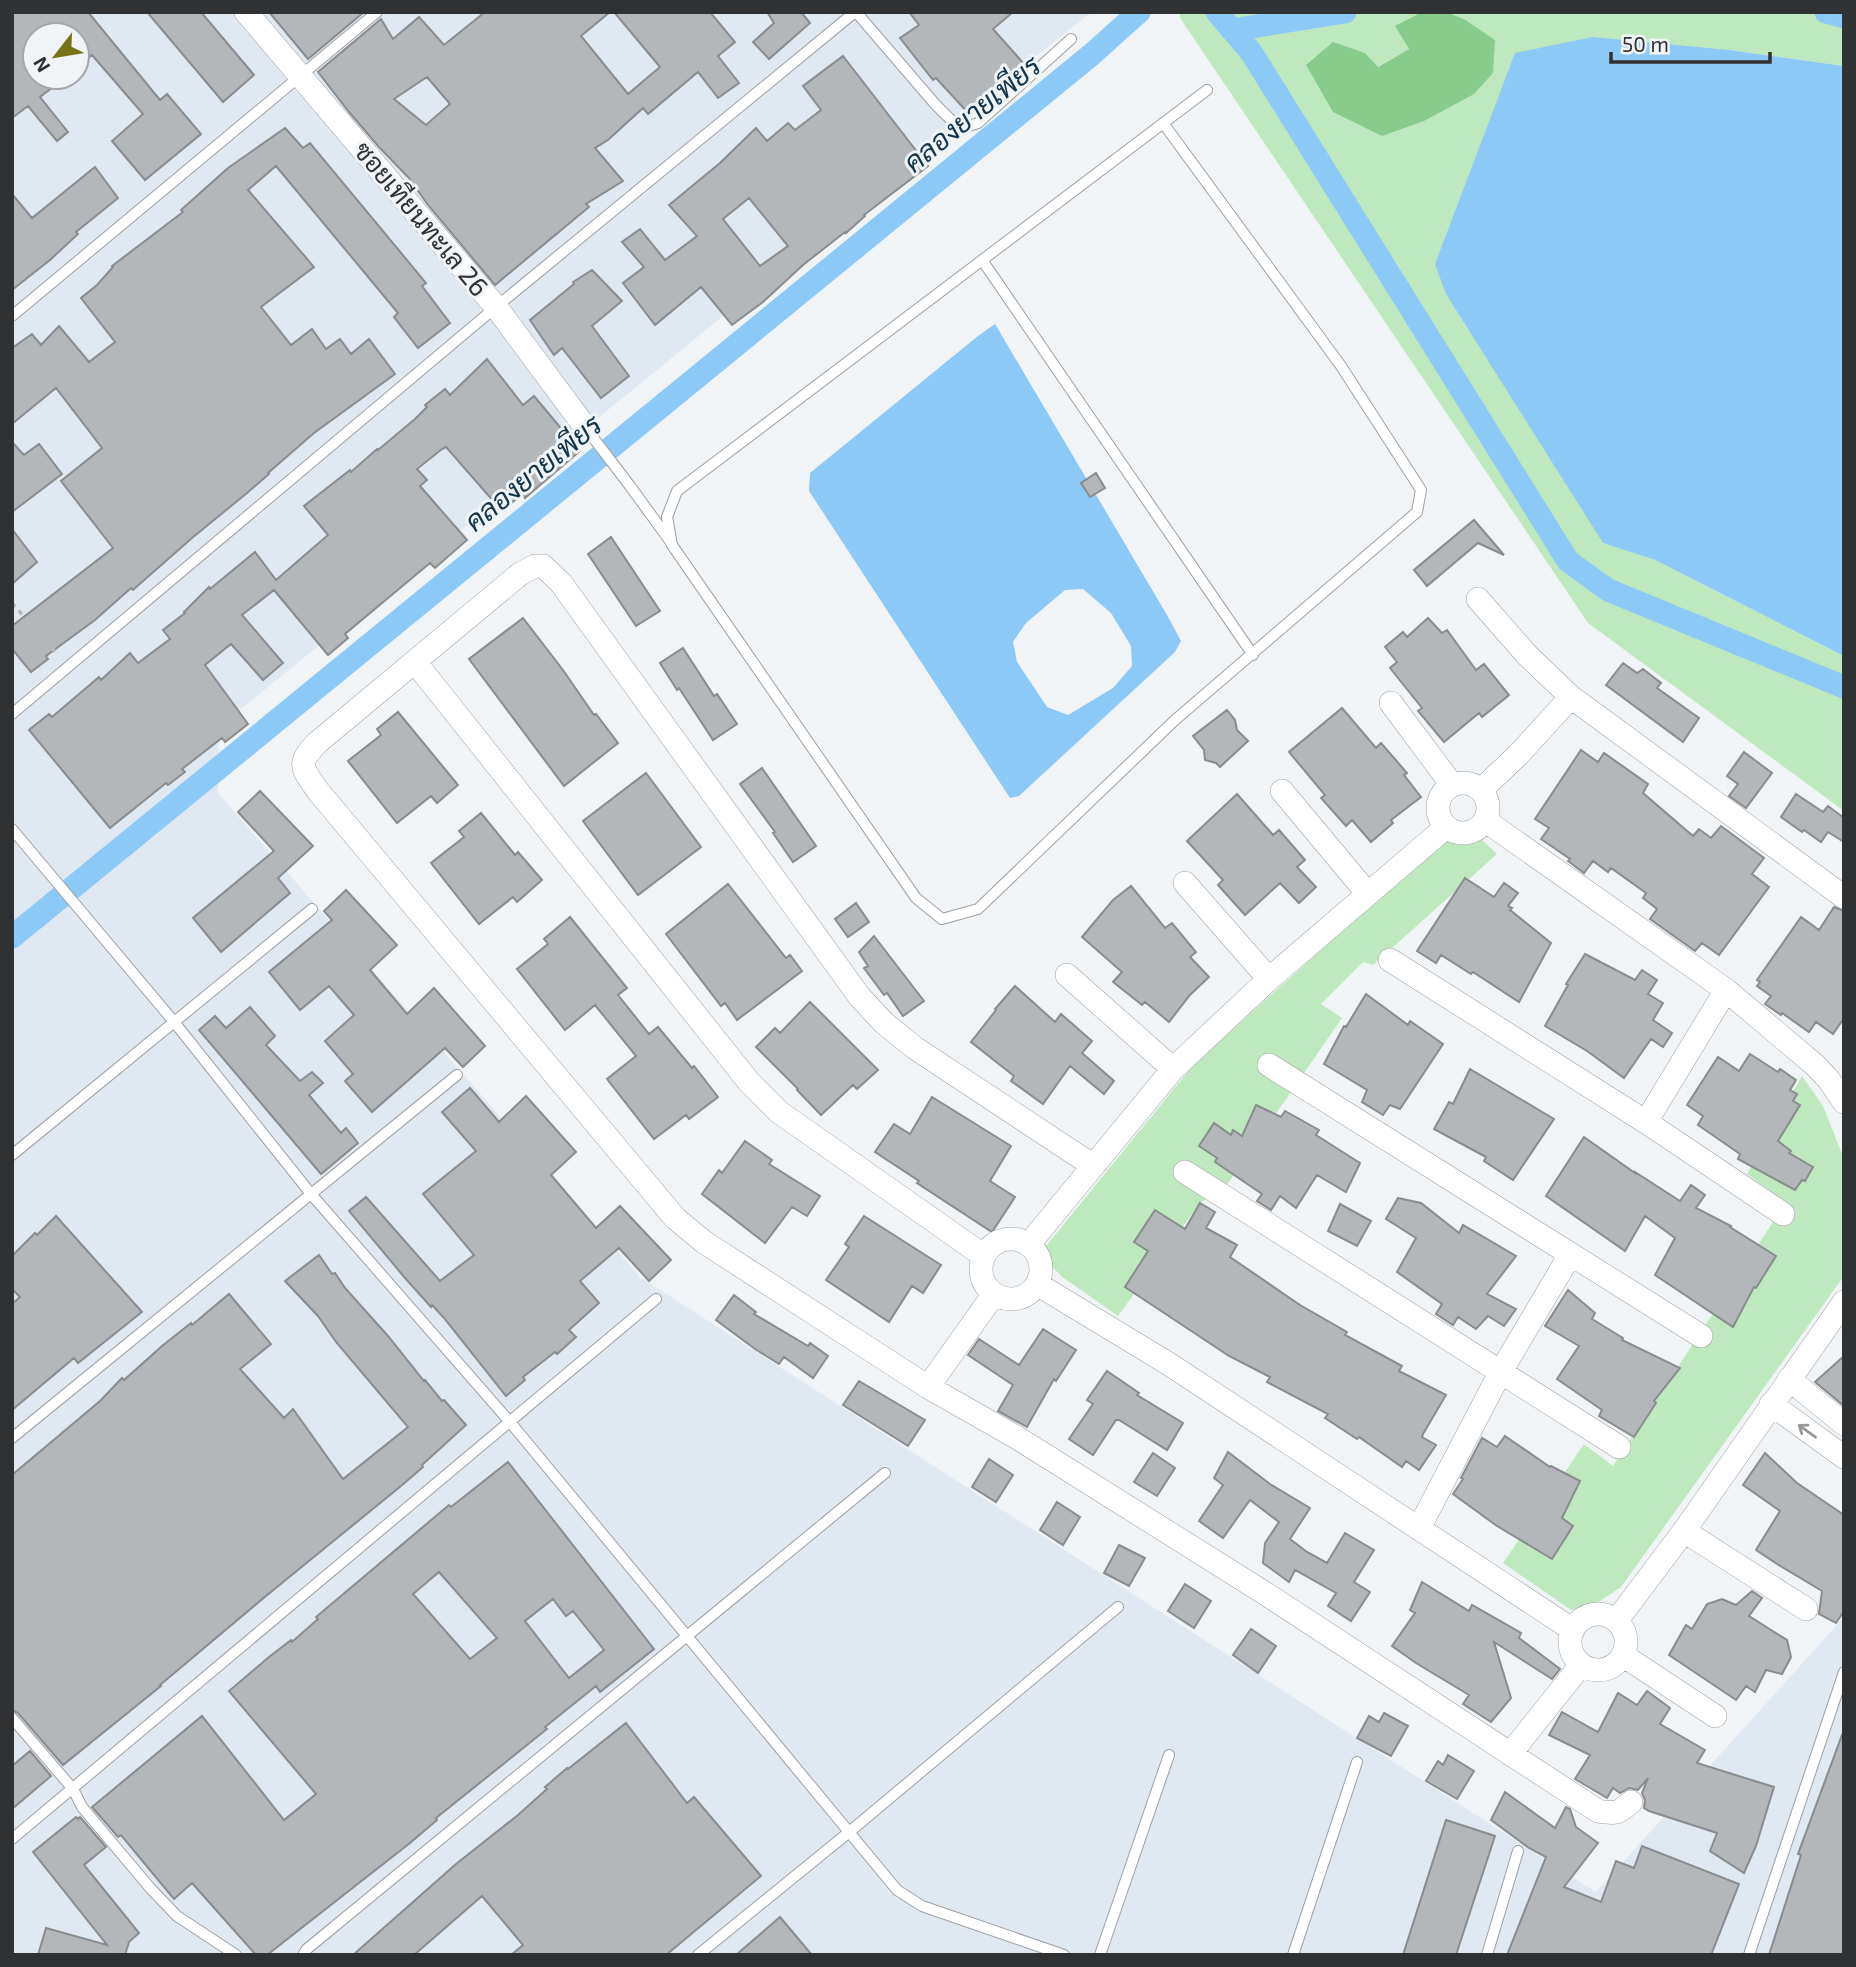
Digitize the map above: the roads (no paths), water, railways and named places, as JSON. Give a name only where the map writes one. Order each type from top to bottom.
[{"type":"street","name":"ซอยเทียนทะเล 26","points":[[246,12],[496,307],[588,431]]},
{"type":"street","points":[[1092,1165],[915,1048],[884,1023],[859,996],[561,583],[543,566],[535,566],[520,574],[306,754],[303,762],[305,772],[318,791],[675,1218],[704,1242],[928,1387],[1016,1437],[1263,1592],[1598,1811],[1613,1814],[1631,1802]]},
{"type":"street","points":[[1478,599],[1527,655],[1571,697],[1844,897]]},
{"type":"street","points":[[415,662],[749,1082],[779,1112],[984,1256]]},
{"type":"street","points":[[1481,790],[1518,755],[1571,697]]},
{"type":"street","points":[[1391,702],[1452,785]]},
{"type":"street","points":[[1467,783],[1481,790],[1488,799],[1486,821],[1480,828],[1462,834],[1453,832],[1440,818],[1437,809],[1439,799],[1452,785],[1467,783]]},
{"type":"street","points":[[1282,791],[1368,894]]},
{"type":"street","points":[[1486,821],[1726,990],[1816,1066],[1844,1101]]},
{"type":"street","points":[[1029,1244],[1173,1069],[1269,979],[1446,827]]},
{"type":"street","points":[[1185,883],[1269,979]]},
{"type":"street","points":[[1390,960],[1646,1122],[1783,1214]]},
{"type":"street","points":[[1067,975],[1173,1069]]},
{"type":"street","points":[[1646,1122],[1726,990]]},
{"type":"street","points":[[1269,1065],[1701,1336]]},
{"type":"street","points":[[1185,1172],[1619,1447]]},
{"type":"street","points":[[1010,1239],[1029,1244],[1039,1259],[1041,1272],[1037,1284],[1029,1294],[1018,1299],[1005,1299],[994,1294],[985,1285],[981,1273],[984,1256],[998,1242],[1010,1239]]},
{"type":"street","points":[[1419,1528],[1500,1373],[1570,1255]]},
{"type":"street","points":[[1037,1284],[1169,1364],[1573,1630]]},
{"type":"street","points":[[928,1387],[994,1294]]},
{"type":"street","points":[[1617,1620],[1684,1531],[1844,1302]]},
{"type":"street","points":[[1790,1379],[1844,1424]]},
{"type":"street","points":[[1771,1404],[1844,1457]]},
{"type":"street","points":[[1684,1531],[1806,1609]]},
{"type":"street","points":[[1592,1614],[1605,1614],[1617,1620],[1625,1630],[1627,1643],[1624,1656],[1618,1664],[1609,1669],[1590,1670],[1581,1665],[1573,1655],[1569,1642],[1573,1630],[1581,1619],[1592,1614]]},
{"type":"street","points":[[1624,1656],[1715,1716]]},
{"type":"street","points":[[1510,1754],[1581,1665]]},
{"type":"lane","points":[[12,316],[377,12]]},
{"type":"lane","points":[[12,714],[496,307],[856,12],[935,104],[956,125],[966,127],[978,123],[1071,39]]},
{"type":"lane","points":[[672,545],[667,517],[677,491],[1207,90]]},
{"type":"lane","points":[[588,431],[672,545],[916,898],[942,919],[978,909],[1175,720],[1418,512],[1421,491],[1341,366],[1163,123]]},
{"type":"lane","points":[[982,260],[1253,655]]},
{"type":"lane","points":[[12,828],[175,1023],[311,1194],[510,1422],[897,1890],[922,1906],[1064,1955]]},
{"type":"lane","points":[[12,1155],[312,909]]},
{"type":"lane","points":[[12,1438],[457,1075]]},
{"type":"lane","points":[[12,1839],[656,1299]]},
{"type":"lane","points":[[303,1955],[885,1472]]},
{"type":"lane","points":[[698,1955],[1118,1607]]},
{"type":"lane","points":[[1749,1955],[1844,1672]]},
{"type":"lane","points":[[12,1718],[73,1788],[82,1807],[151,1889],[177,1916],[236,1955]]},
{"type":"lane","points":[[1100,1955],[1169,1755]]},
{"type":"lane","points":[[1293,1955],[1357,1762]]},
{"type":"lane","points":[[1487,1955],[1518,1851]]},
{"type":"water","points":[[1592,37],[1729,50],[1844,66],[1844,656],[1655,560],[1603,543],[1446,294],[1435,264],[1515,53]]},
{"type":"water","points":[[995,324],[1181,641],[1175,652],[1019,796],[1010,798],[809,491],[810,473]],"holes":[[[1083,589],[1111,613],[1131,646],[1132,666],[1113,688],[1068,715],[1047,707],[1017,662],[1013,642],[1026,623],[1065,590]]]},
{"type":"waterway","name":"คลองยายเพียร","points":[[12,937],[1091,55],[1139,12]]},
{"type":"waterway","points":[[1217,12],[1251,52],[1568,561],[1608,590],[1844,687]]},
{"type":"waterway","points":[[1232,30],[1345,12]]},
{"type":"waterway","points":[[1826,12],[1844,17]]}]
